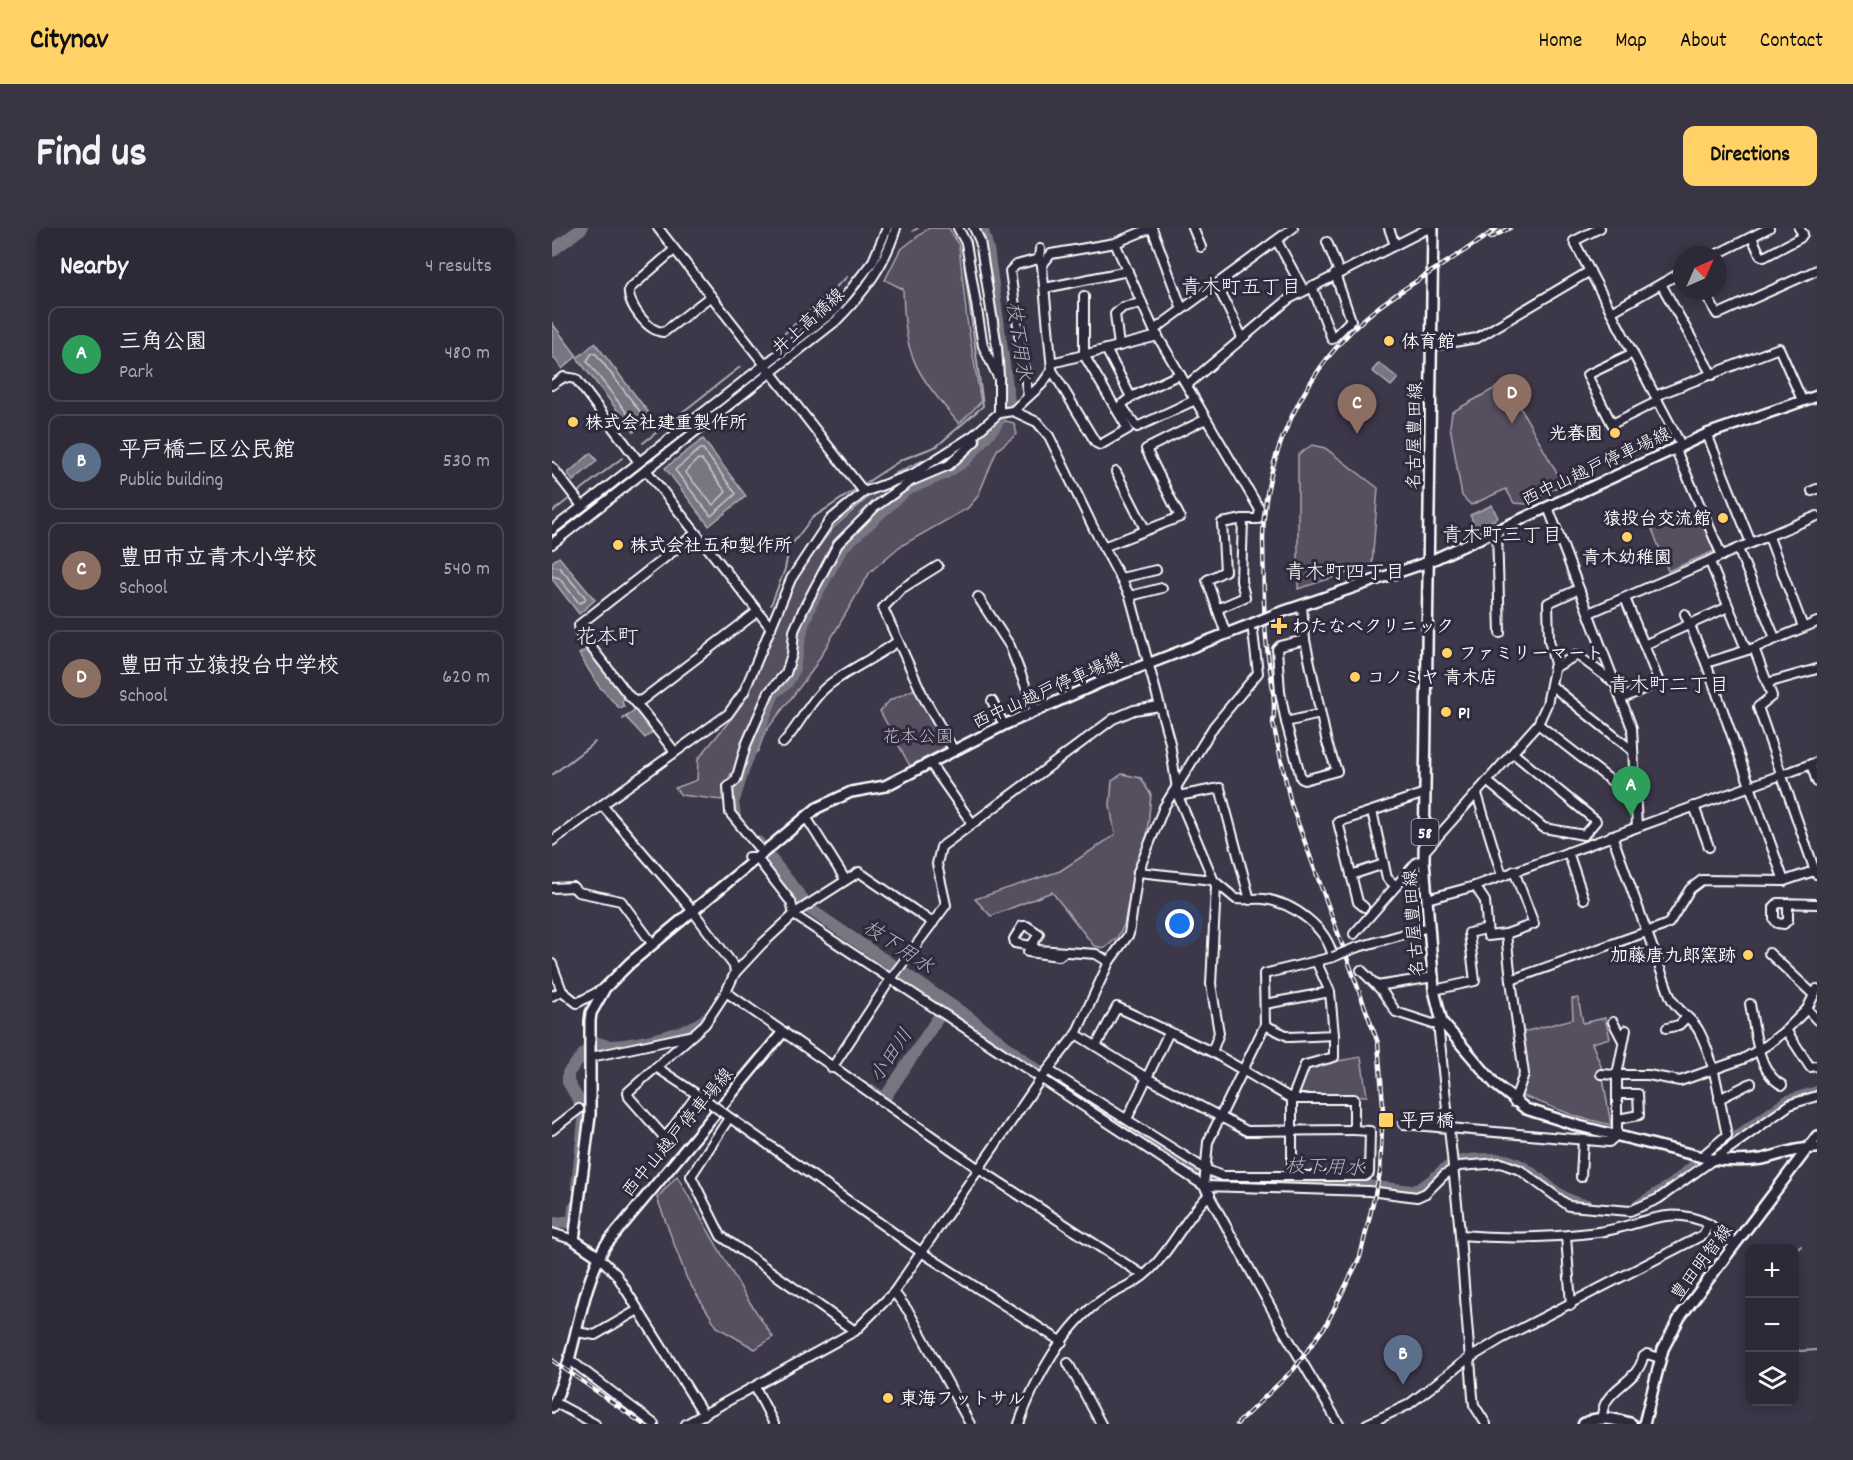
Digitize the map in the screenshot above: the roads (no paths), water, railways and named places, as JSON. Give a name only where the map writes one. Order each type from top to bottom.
[{"type":"highway","points":[[1584,1424],[1602,1419],[1631,1424]]},
{"type":"main road","name":"名古屋豊田線","points":[[1431,228],[1425,856],[1434,990],[1440,1022],[1514,1102],[1542,1115],[1706,1158],[1734,1162],[1813,1148]]},
{"type":"main road","name":"西中山越戸停車場線","points":[[574,1240],[587,1147],[591,1012],[605,988],[652,943],[806,817],[833,799],[850,792],[885,786],[1004,725],[1148,662],[1276,614],[1428,562],[1707,434],[1817,396]]},
{"type":"main road","name":"西中山越戸停車場線","points":[[553,1404],[565,1380],[590,1278],[599,1257],[628,1216],[783,1032]]},
{"type":"main road","name":"豊田明智線","points":[[1644,1424],[1660,1358],[1680,1317],[1813,1148],[1817,1136]]},
{"type":"main road","points":[[574,1240],[599,1257]]},
{"type":"street","points":[[658,228],[864,492]]},
{"type":"street","name":"井上高橋線","points":[[552,530],[834,311],[873,261],[887,228]]},
{"type":"street","name":"井上高橋線","points":[[552,544],[771,373],[848,309],[885,258],[896,228]]},
{"type":"street","points":[[958,228],[966,243],[983,346],[999,379]]},
{"type":"street","points":[[974,228],[980,241],[997,347],[999,413]]},
{"type":"street","points":[[1028,396],[1010,271],[1016,265],[1040,262],[1051,254],[1115,243],[1152,228],[1182,309]]},
{"type":"street","points":[[1193,228],[1201,247]]},
{"type":"street","points":[[1013,411],[1052,366],[1156,333],[1182,309],[1293,228]]},
{"type":"street","points":[[1389,228],[1395,245]]},
{"type":"street","points":[[1187,386],[1242,337],[1304,291],[1431,228]]},
{"type":"street","points":[[1600,228],[1574,241],[1656,399],[1722,556]]},
{"type":"street","points":[[1727,249],[1769,228]]},
{"type":"street","points":[[1752,237],[1760,255],[1764,257],[1800,238],[1803,234],[1799,228]]},
{"type":"street","points":[[1277,241],[1304,291]]},
{"type":"street","points":[[1312,286],[1332,339],[1351,320],[1327,242]]},
{"type":"street","points":[[1115,243],[1156,333],[1260,510],[1258,519],[1222,523],[1225,571],[1207,580],[1226,634]]},
{"type":"street","points":[[1040,249],[1052,366],[1096,443],[1100,445],[1128,429],[1084,355],[1084,296]]},
{"type":"street","points":[[674,250],[629,289],[631,303],[650,327],[664,332],[711,296]]},
{"type":"street","points":[[1709,300],[1717,314],[1721,313],[1817,270]]},
{"type":"street","points":[[1045,288],[1128,271]]},
{"type":"street","points":[[1431,345],[1477,338],[1590,271]]},
{"type":"street","points":[[1611,312],[1673,277]]},
{"type":"street","points":[[1661,284],[1712,375]]},
{"type":"street","points":[[1217,285],[1242,337]]},
{"type":"street","points":[[1119,346],[1115,314],[1119,309],[1142,303]]},
{"type":"street","points":[[1632,353],[1587,375],[1612,424],[1656,399],[1779,348],[1802,400]]},
{"type":"street","points":[[1106,349],[1131,397]]},
{"type":"street","points":[[1180,374],[1131,397],[1121,405],[1134,427],[1137,427],[1195,400]]},
{"type":"street","points":[[552,385],[564,377],[576,380],[639,462]]},
{"type":"street","points":[[552,840],[718,723],[737,702],[792,579],[830,519],[864,492],[913,474],[974,435],[999,413],[1013,411],[1030,418],[1044,429],[1130,596],[1160,706],[1178,792],[1216,886],[1211,984],[1219,1033],[1212,1052]]},
{"type":"street","points":[[1103,546],[1180,517],[1146,449],[1206,419]]},
{"type":"street","points":[[1707,434],[1751,543]]},
{"type":"street","points":[[974,435],[975,441],[949,465],[910,481],[876,506],[838,544],[815,584],[794,631],[790,665],[782,679],[768,692],[746,745],[736,780],[728,787],[730,813],[791,902],[794,915],[1043,1075],[1204,1184],[1285,1333],[1339,1424]]},
{"type":"street","points":[[552,467],[582,506]]},
{"type":"street","points":[[646,470],[771,628]]},
{"type":"street","points":[[1116,472],[1145,529]]},
{"type":"street","points":[[1548,507],[1632,728],[1637,826]]},
{"type":"street","points":[[1589,613],[1817,516]]},
{"type":"street","points":[[1217,609],[1245,597],[1241,582],[1243,519]]},
{"type":"street","points":[[1497,531],[1500,633]]},
{"type":"street","points":[[675,752],[580,633],[579,625],[695,534]]},
{"type":"street","points":[[1769,537],[1803,627]]},
{"type":"street","points":[[1738,549],[1775,638]]},
{"type":"street","points":[[1511,980],[1669,923],[1690,889],[1702,880],[1784,881],[1816,872],[1758,707],[1772,696],[1728,607],[1710,562]]},
{"type":"street","points":[[938,566],[901,589],[883,608],[924,698],[954,751]]},
{"type":"street","points":[[1121,578],[1156,570]]},
{"type":"street","points":[[1130,596],[1162,588]]},
{"type":"street","points":[[1354,934],[1417,862],[1425,856],[1538,724],[1552,686],[1554,668],[1549,640],[1548,603],[1579,590]]},
{"type":"street","points":[[978,597],[1010,646],[1035,711]]},
{"type":"street","points":[[1621,699],[1659,682],[1625,598]]},
{"type":"street","points":[[1302,606],[1305,640],[1326,743],[1337,771],[1304,780],[1301,778],[1286,722],[1280,692],[1278,650],[1280,646],[1305,640]]},
{"type":"street","points":[[1644,645],[1728,607]]},
{"type":"street","points":[[632,698],[642,700],[757,612]]},
{"type":"street","points":[[1684,614],[1706,663],[1784,881]]},
{"type":"street","points":[[1706,663],[1750,649],[1817,622]]},
{"type":"street","points":[[686,1424],[855,1331],[894,1292],[1043,1075],[1076,1034],[1109,962],[1129,934],[1138,872],[1164,807],[1178,792],[1214,726],[1258,673],[1252,624]]},
{"type":"street","points":[[783,744],[797,729],[814,700],[830,684],[898,641]]},
{"type":"street","points":[[1554,668],[1577,655],[1614,682]]},
{"type":"street","points":[[1767,683],[1817,669]]},
{"type":"street","points":[[1552,686],[1633,751]]},
{"type":"street","points":[[992,701],[1004,725]]},
{"type":"street","points":[[832,1068],[892,977],[946,905],[937,864],[941,847],[1113,719],[1134,710],[1160,706]]},
{"type":"street","points":[[1286,722],[1320,714]]},
{"type":"street","points":[[1538,724],[1636,800]]},
{"type":"street","points":[[1513,753],[1596,821],[1584,836]]},
{"type":"street","points":[[1427,899],[1475,886],[1814,763],[1817,782]]},
{"type":"street","points":[[930,764],[972,823]]},
{"type":"street","points":[[1488,782],[1544,828],[1584,836]]},
{"type":"street","points":[[1178,792],[1220,788],[1250,900]]},
{"type":"street","points":[[1364,907],[1358,902],[1338,822],[1425,793]]},
{"type":"street","points":[[1477,795],[1502,876]]},
{"type":"street","points":[[602,805],[692,910],[734,966],[735,973]]},
{"type":"street","points":[[1694,806],[1709,847]]},
{"type":"street","points":[[1372,811],[1387,878],[1396,886]]},
{"type":"street","points":[[806,817],[845,879]]},
{"type":"street","points":[[1204,1184],[1369,1191],[1417,1197],[1426,1193],[1452,1166],[1491,1163],[1511,1165],[1569,1206],[1630,1211],[1658,1199],[1706,1158],[1727,1135],[1714,1069],[1698,1028],[1674,1005],[1612,835]]},
{"type":"street","points":[[1584,836],[1586,845]]},
{"type":"street","points":[[1568,852],[1584,899]]},
{"type":"street","points":[[1351,875],[1384,864]]},
{"type":"street","points":[[1475,886],[1485,901],[1488,936],[1506,934],[1534,924],[1514,871]]},
{"type":"street","points":[[697,1095],[665,1138],[629,1097],[628,1092],[705,1024],[726,992],[735,973],[802,908],[859,872],[933,923]]},
{"type":"street","points":[[1138,872],[1213,880],[1236,899],[1273,902],[1311,921],[1330,944],[1333,957]]},
{"type":"street","points":[[552,888],[573,887],[584,894],[603,895],[621,901],[652,943]]},
{"type":"street","points":[[1788,903],[1817,904]]},
{"type":"street","points":[[1204,1184],[1208,1142],[1265,1025],[1266,973],[1317,963],[1355,948],[1429,927]]},
{"type":"street","points":[[1434,990],[1475,981],[1469,933],[1486,929]]},
{"type":"street","points":[[1506,934],[1524,1074],[1514,1102]]},
{"type":"street","points":[[1030,949],[1096,954],[1109,962]]},
{"type":"street","points":[[1601,1074],[1648,1075],[1680,1081],[1760,1050],[1786,1030],[1807,1009],[1816,992],[1769,953]]},
{"type":"street","points":[[1292,1175],[1292,1099],[1305,1065],[1334,1057],[1330,992],[1317,963]]},
{"type":"street","points":[[552,964],[562,991],[577,1003],[605,988]]},
{"type":"street","points":[[1361,970],[1377,986],[1396,1012],[1433,1024],[1440,1022],[1474,1405],[1486,1424]]},
{"type":"street","points":[[1377,986],[1434,977]]},
{"type":"street","points":[[552,996],[562,991]]},
{"type":"street","points":[[726,992],[978,1169],[1143,1275]]},
{"type":"street","points":[[1265,1004],[1330,992]]},
{"type":"street","points":[[1750,1005],[1760,1050],[1768,1072],[1774,1081],[1782,1085]]},
{"type":"street","points":[[1096,1046],[1115,1007],[1212,1052],[1292,1099],[1354,1099],[1354,1130]]},
{"type":"street","points":[[1807,1009],[1817,1020]]},
{"type":"street","points":[[1667,1028],[1679,1025],[1686,1018]]},
{"type":"street","points":[[1613,1022],[1623,1041]]},
{"type":"street","points":[[1265,1025],[1290,1037],[1334,1035]]},
{"type":"street","points":[[1403,1124],[1609,1142],[1617,1135],[1617,1075],[1626,1030]]},
{"type":"street","points":[[1786,1030],[1810,1067],[1817,1066]]},
{"type":"street","points":[[1127,1119],[1169,1032]]},
{"type":"street","points":[[1043,1075],[1127,1119],[1205,1169],[1222,1176],[1366,1175],[1369,1173],[1370,1131],[1247,1131],[1147,1078],[1076,1034]]},
{"type":"street","points":[[591,1057],[689,1036]]},
{"type":"street","points":[[656,1067],[921,1252],[1062,1342]]},
{"type":"street","points":[[1719,1099],[1751,1083]]},
{"type":"street","points":[[1617,1094],[1638,1094],[1638,1115],[1618,1119]]},
{"type":"street","points":[[1706,1158],[1791,1104],[1817,1096]]},
{"type":"street","points":[[552,1130],[579,1109]]},
{"type":"street","points":[[728,1116],[691,1176],[717,1231],[855,1331]]},
{"type":"street","points":[[1581,1177],[1583,1140]]},
{"type":"street","points":[[1019,1424],[1031,1393],[1062,1342],[1086,1313],[1104,1298],[1136,1283],[1150,1271],[1195,1208],[1210,1194]]},
{"type":"street","points":[[1460,1235],[1505,1239],[1566,1236],[1600,1232],[1674,1214],[1709,1224],[1736,1244]]},
{"type":"street","points":[[1367,1424],[1408,1405],[1469,1358],[1702,1235],[1709,1224]]},
{"type":"street","points":[[552,1233],[574,1240]]},
{"type":"street","points":[[1566,1236],[1571,1305]]},
{"type":"street","points":[[599,1257],[616,1274],[704,1415]]},
{"type":"street","points":[[894,1292],[909,1312],[970,1424]]},
{"type":"street","points":[[576,1332],[595,1335],[638,1310]]},
{"type":"street","points":[[1602,1419],[1604,1402],[1640,1367],[1642,1356],[1647,1354],[1660,1358]]},
{"type":"street","points":[[570,1360],[654,1424]]},
{"type":"street","points":[[1068,1363],[1101,1424]]},
{"type":"street","points":[[755,1387],[774,1424]]},
{"type":"street","points":[[553,1404],[593,1423]]},
{"type":"water","points":[[552,323],[577,356],[562,369],[552,355]]},
{"type":"water","points":[[595,343],[652,417],[634,432],[577,358]]},
{"type":"water","points":[[1379,363],[1398,378],[1391,386],[1372,371]]},
{"type":"water","points":[[703,439],[746,496],[709,526],[665,468]]},
{"type":"water","points":[[591,453],[597,461],[573,481],[568,473]]},
{"type":"water","points":[[1492,505],[1498,518],[1476,528],[1470,515]]},
{"type":"water","points":[[559,557],[595,600],[579,614],[552,579],[552,562]]},
{"type":"water","points":[[590,647],[628,697],[622,701],[624,707],[619,708],[598,685],[579,654]]},
{"type":"water","points":[[636,709],[654,731],[645,738],[626,717]]},
{"type":"waterway","points":[[552,251],[582,228]]},
{"type":"waterway","points":[[913,231],[918,228]]},
{"type":"waterway","name":"枝下用水","points":[[735,816],[733,803],[745,765],[774,693],[787,683],[793,672],[803,625],[811,604],[842,548],[906,490],[944,474],[965,461],[996,425],[1009,401],[988,249],[982,228]]},
{"type":"waterway","points":[[771,605],[785,569],[789,548],[812,518],[901,460],[937,446],[983,406],[964,265]]},
{"type":"waterway","points":[[775,342],[847,277]]},
{"type":"waterway","points":[[643,443],[740,367]]},
{"type":"waterway","points":[[552,512],[622,458]]},
{"type":"waterway","points":[[623,719],[635,710]]},
{"type":"waterway","points":[[552,775],[595,742]]},
{"type":"waterway","name":"枝下用水","points":[[758,842],[811,910],[967,1016],[1035,1069],[1192,1172],[1211,1180],[1235,1184]]},
{"type":"waterway","name":"小田川","points":[[594,1042],[612,1046],[648,1041],[688,1029],[706,1018]]},
{"type":"waterway","name":"小田川","points":[[872,1091],[884,1099],[938,1018]]},
{"type":"waterway","name":"小田川","points":[[577,1186],[585,1111],[568,1082],[568,1073],[587,1050]]},
{"type":"waterway","name":"枝下用水","points":[[1714,1153],[1788,1101],[1817,1092]]},
{"type":"waterway","name":"枝下用水","points":[[1256,1184],[1336,1183],[1413,1191],[1423,1187],[1455,1163],[1493,1159],[1507,1160],[1519,1165],[1562,1196],[1587,1205]]},
{"type":"waterway","name":"枝下用水","points":[[1637,1206],[1673,1184],[1695,1165]]},
{"type":"waterway","name":"小田川","points":[[556,1223],[573,1221],[574,1207]]},
{"type":"waterway","points":[[1799,1350],[1817,1350]]},
{"type":"railway","points":[[1237,1424],[1294,1369],[1326,1325],[1360,1257],[1380,1173],[1383,1105],[1378,1043],[1291,804],[1273,723],[1273,691],[1265,626],[1263,542],[1265,509],[1271,476],[1280,444],[1310,383],[1352,331],[1391,298],[1497,228]]},
{"type":"railway","points":[[1490,238],[1510,228]]},
{"type":"railway","points":[[552,1360],[643,1424]]},
{"type":"place","name":"体育館","points":[[1389,341]]},
{"type":"place","name":"株式会社建重製作所","points":[[573,422]]},
{"type":"place","name":"豊田市立猿投台中学校","points":[[1512,424]]},
{"type":"place","name":"光春園","points":[[1615,433]]},
{"type":"place","name":"豊田市立青木小学校","points":[[1357,434]]},
{"type":"place","name":"猿投台交流館","points":[[1723,518]]},
{"type":"place","name":"青木幼稚園","points":[[1627,537]]},
{"type":"place","name":"株式会社五和製作所","points":[[618,545]]},
{"type":"place","name":"わたなべクリニック","points":[[1279,626]]},
{"type":"place","name":"ファミリーマート","points":[[1447,653]]},
{"type":"place","name":"コノミヤ 青木店","points":[[1355,677]]},
{"type":"place","name":"P1","points":[[1446,712]]},
{"type":"place","name":"三角公園","points":[[1631,816]]},
{"type":"place","name":"加藤唐九郎窯跡","points":[[1748,955]]},
{"type":"place","name":"平戸橋","points":[[1386,1120]]},
{"type":"place","name":"平戸橋二区公民館","points":[[1403,1385]]},
{"type":"place","name":"東海フットサル","points":[[888,1398]]},
{"type":"district","name":"青木町五丁目","points":[[1241,286]]},
{"type":"district","name":"青木町三丁目","points":[[1502,534]]},
{"type":"district","name":"青木町四丁目","points":[[1345,571]]},
{"type":"district","name":"花本町","points":[[607,636]]},
{"type":"district","name":"青木町二丁目","points":[[1669,684]]},
{"type":"park label","name":"花本公園","points":[[918,736]]}]
